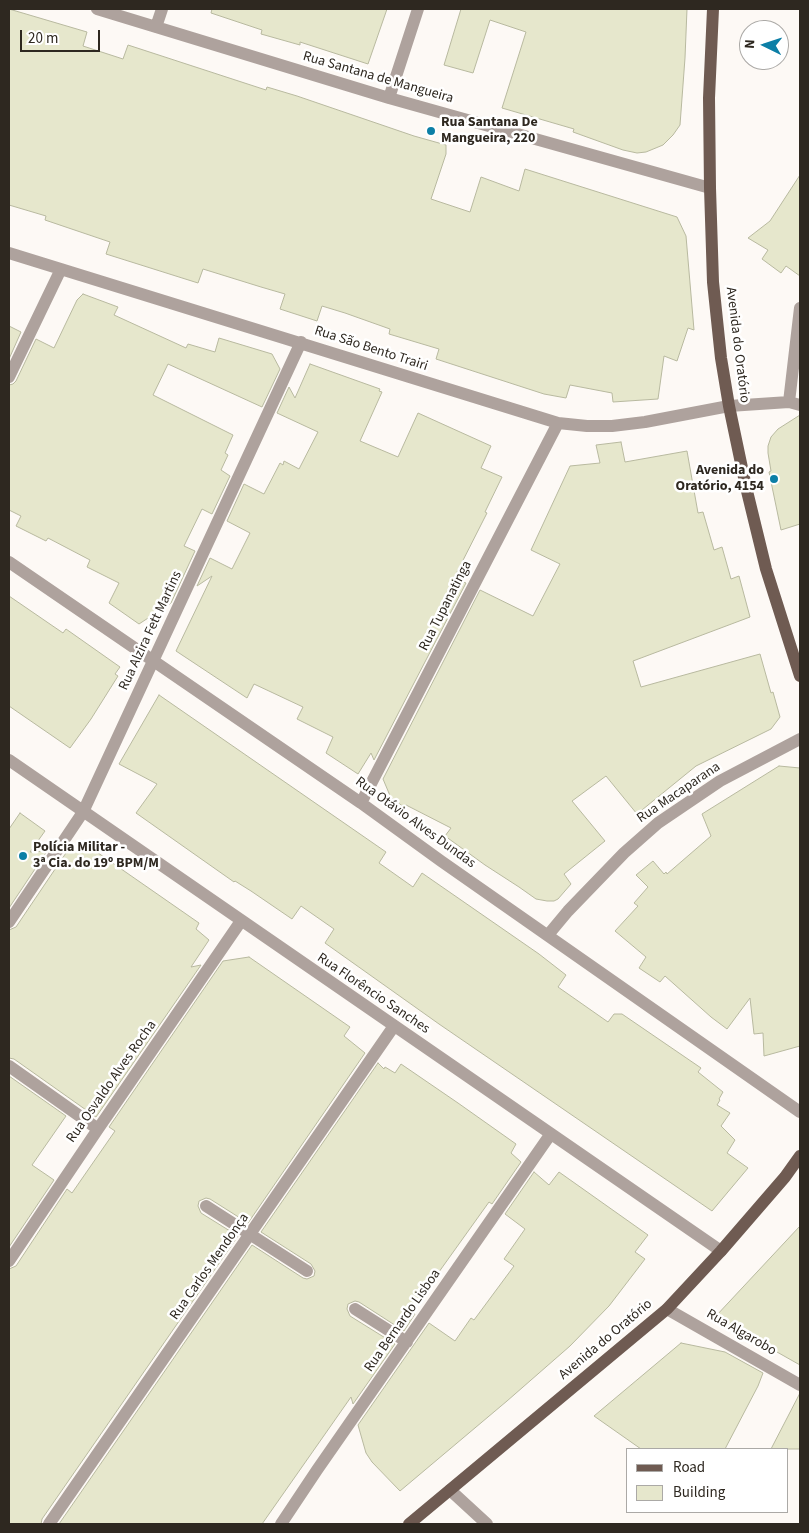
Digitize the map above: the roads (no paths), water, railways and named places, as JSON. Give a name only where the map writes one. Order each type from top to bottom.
[{"type":"main road","name":"Avenida do Oratório","points":[[713,9],[709,98],[710,188],[713,282],[721,358],[741,468],[766,569],[800,676]]},
{"type":"main road","name":"Avenida do Oratório","points":[[409,1524],[667,1309],[721,1251],[785,1177],[800,1156]]},
{"type":"street","name":"Rua Santana de Mangueira","points":[[97,9],[388,98],[710,188]]},
{"type":"street","points":[[156,27],[162,9]]},
{"type":"street","points":[[388,98],[418,9]]},
{"type":"street","name":"Rua São Bento Trairi","points":[[9,253],[558,423],[612,426],[645,422],[729,406],[795,403]]},
{"type":"street","points":[[9,377],[60,269]]},
{"type":"street","points":[[795,403],[800,308]]},
{"type":"street","name":"Rua Alzira Fett Martins","points":[[9,922],[83,812],[301,342]]},
{"type":"street","name":"Rua Tupanatinga","points":[[361,803],[558,423]]},
{"type":"street","name":"Rua Otávio Alves Dundas","points":[[9,562],[361,803],[441,862],[800,1112]]},
{"type":"street","name":"Rua Macaparana","points":[[548,936],[568,911],[658,822],[720,781],[800,739]]},
{"type":"street","name":"Rua Florêncio Sanches","points":[[9,760],[550,1135],[721,1251]]},
{"type":"street","name":"Rua Osvaldo Alves Rocha","points":[[9,1261],[242,921]]},
{"type":"street","name":"Rua Carlos Mendonça","points":[[49,1524],[394,1026]]},
{"type":"street","points":[[9,1066],[98,1129]]},
{"type":"street","name":"Rua Bernardo Lisboa","points":[[281,1524],[550,1135]]},
{"type":"street","points":[[206,1206],[307,1271]]},
{"type":"street","name":"Rua Algarobo","points":[[667,1309],[800,1385]]},
{"type":"street","points":[[355,1310],[407,1342]]},
{"type":"street","points":[[450,1490],[488,1524]]},
{"type":"place","name":"Rua Santana De Mangueira, 220","points":[[431,131]]},
{"type":"place","name":"Avenida do Oratório, 4154","points":[[774,479]]},
{"type":"place","name":"Polícia Militar - 3ª Cia. do 19º BPM/M","points":[[23,856]]}]
